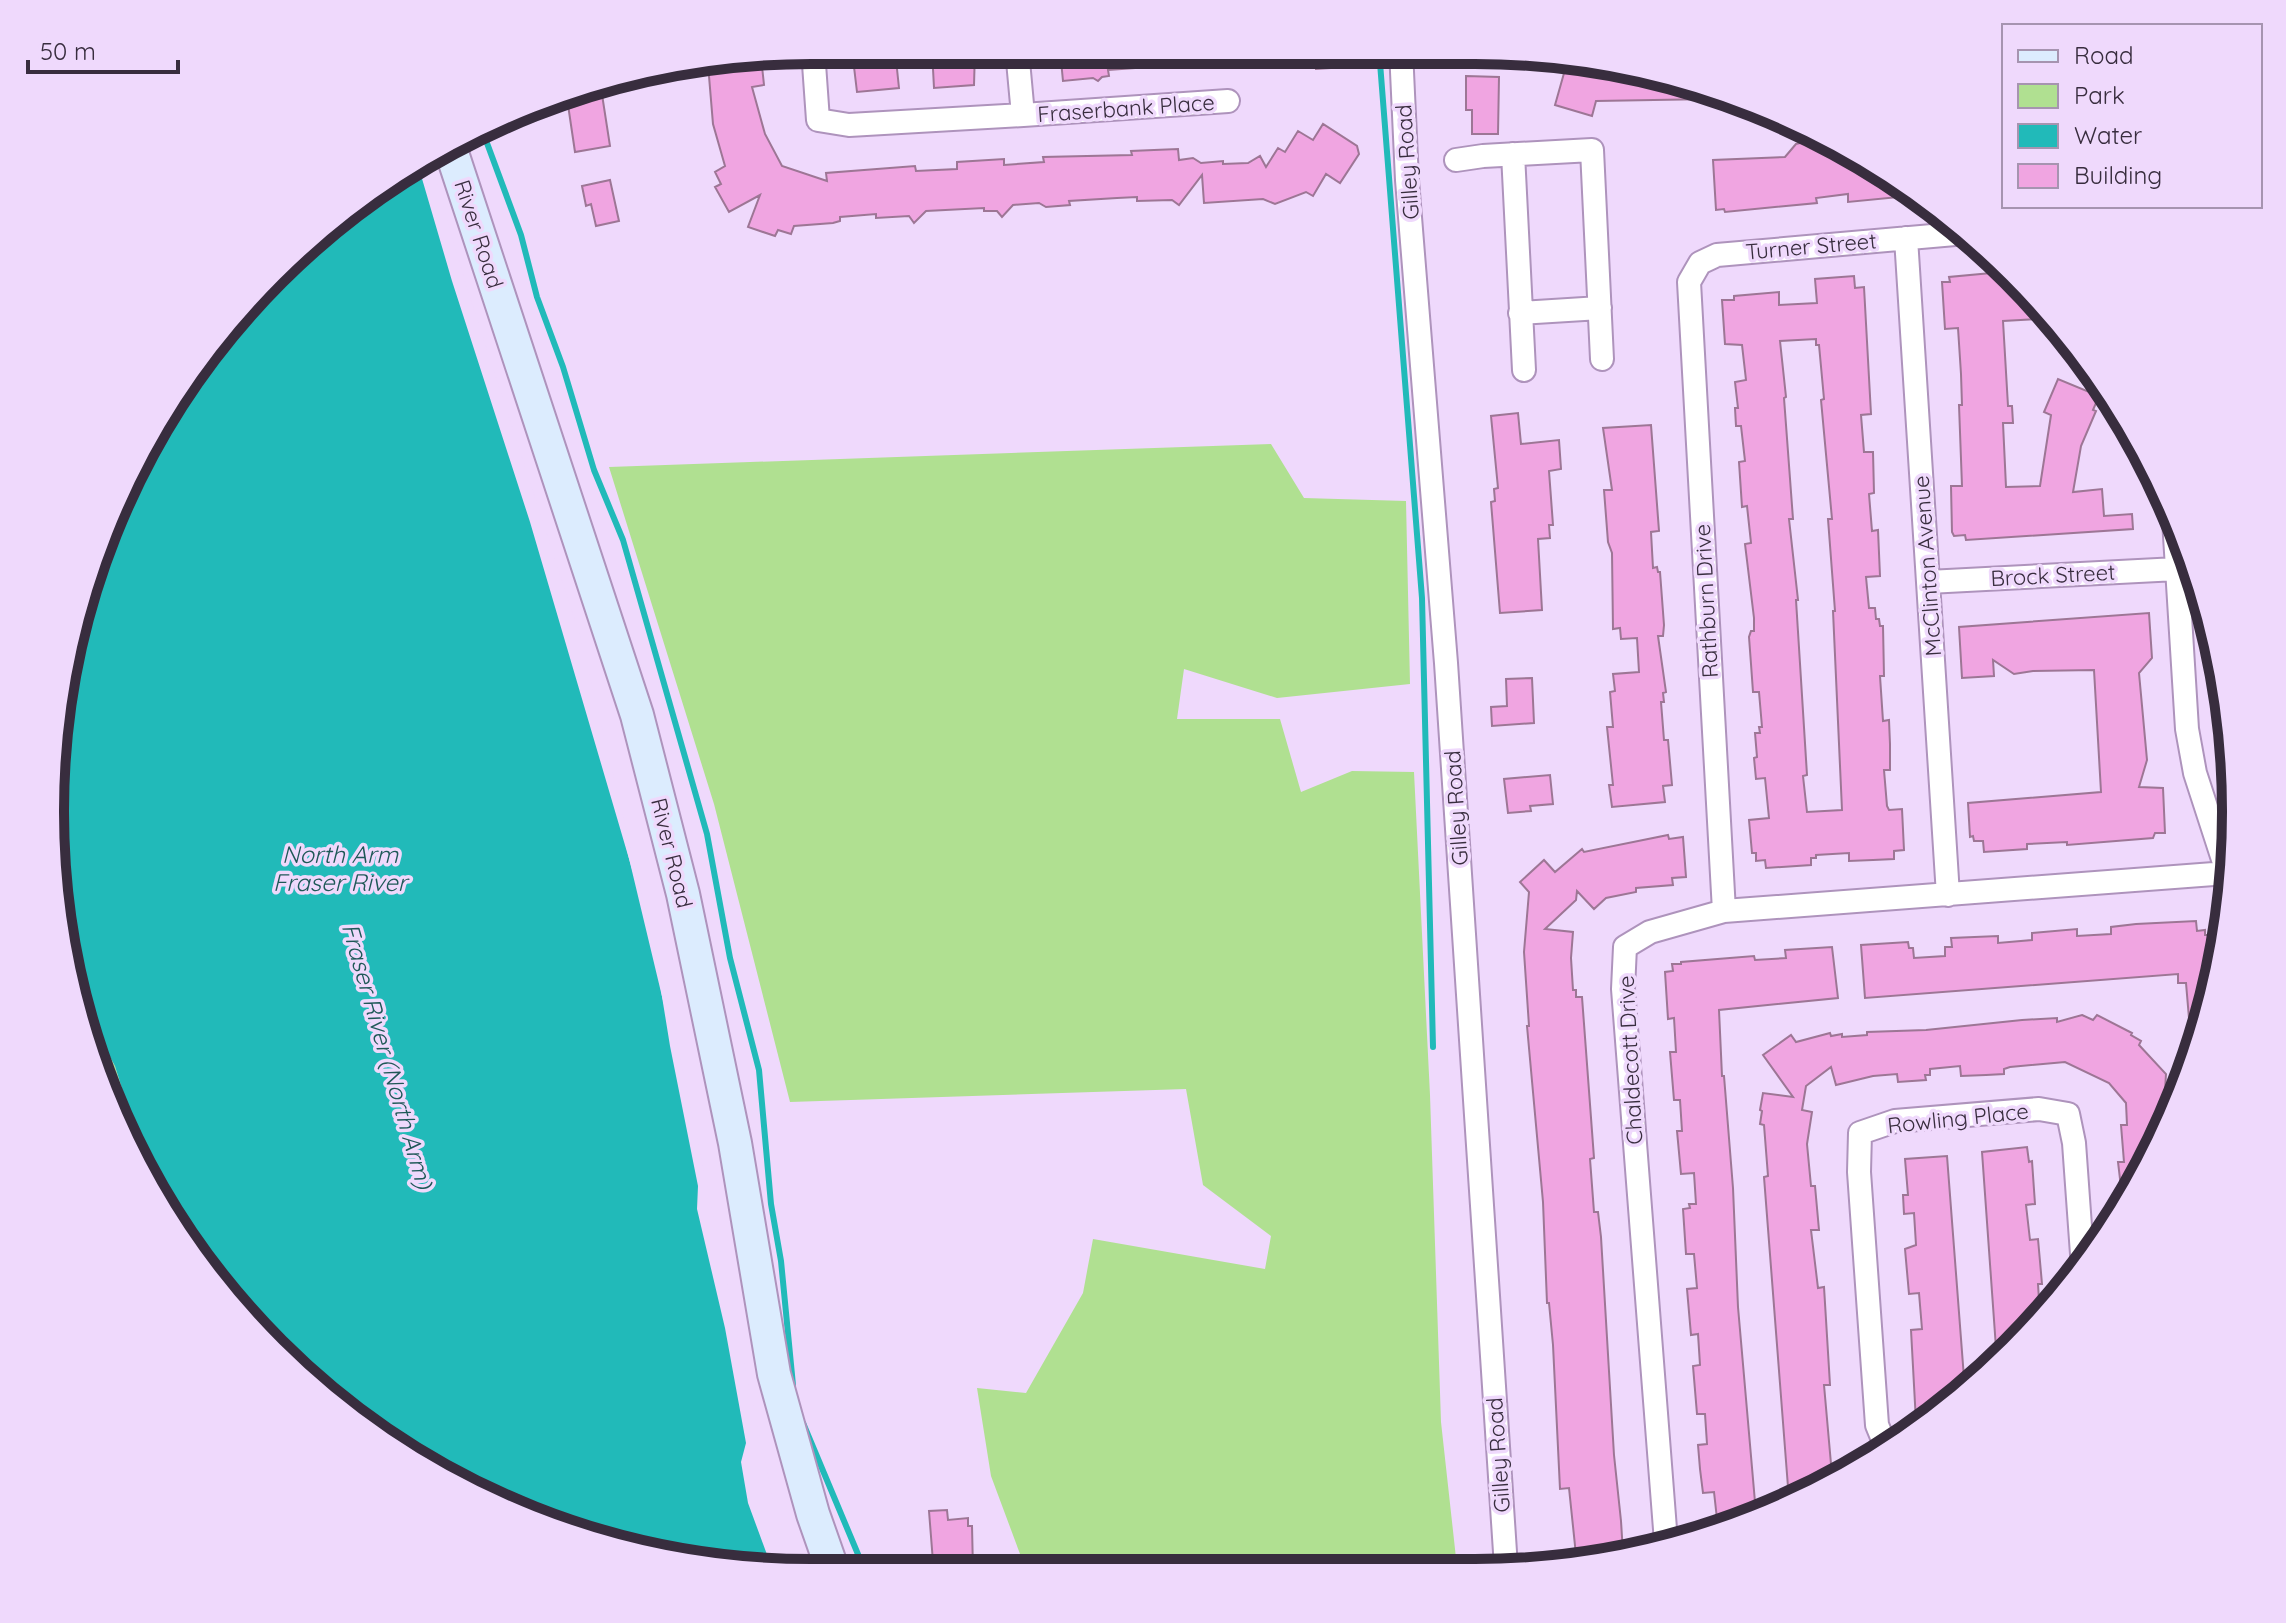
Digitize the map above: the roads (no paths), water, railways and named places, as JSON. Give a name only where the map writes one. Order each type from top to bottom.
[{"type":"street","name":"Fraserbank Place","points":[[814,64],[818,120],[849,125],[1228,101]]},
{"type":"street","points":[[1018,64],[1023,115]]},
{"type":"street","name":"Gilley Road","points":[[1402,64],[1407,180],[1446,663],[1505,1558]]},
{"type":"street","points":[[1456,160],[1592,150],[1602,359]]},
{"type":"street","points":[[1513,154],[1524,370]]},
{"type":"street","name":"River Road","points":[[453,156],[637,715],[683,894],[732,1127],[774,1374],[829,1559]]},
{"type":"street","name":"Turner Street","points":[[1688,290],[1692,273],[1700,263],[1717,255],[1950,234]]},
{"type":"street","name":"McClinton Avenue","points":[[1906,238],[1948,895]]},
{"type":"street","name":"Rathburn Drive","points":[[1688,290],[1724,911]]},
{"type":"street","points":[[1520,313],[1600,308]]},
{"type":"street","points":[[2176,555],[2187,729],[2195,773],[2220,852]]},
{"type":"street","name":"Brock Street","points":[[1928,582],[2177,569]]},
{"type":"street","name":"Chaldecott Drive","points":[[1665,1535],[1623,989],[1625,947],[1650,932],[1724,911],[2218,880]]},
{"type":"street","name":"Rowling Place","points":[[1882,1438],[1877,1425],[1859,1172],[1860,1133],[1895,1121],[2039,1109],[2068,1114],[2074,1143],[2082,1248]]},
{"type":"water","name":"North Arm Fraser River","points":[[429,170],[576,637],[671,1034],[781,1558],[714,1553],[666,1545],[571,1519],[481,1482],[438,1459],[356,1405],[283,1340],[218,1267],[164,1185],[141,1142],[115,1066],[99,1037],[78,957],[70,909],[64,812],[70,714],[89,618],[104,571],[141,481],[164,438],[218,356],[249,319],[319,249],[356,218]]},
{"type":"waterway","points":[[1380,64],[1422,598],[1433,1047]]},
{"type":"waterway","points":[[485,139],[521,235],[537,297],[563,367],[594,470],[623,540],[707,834],[730,958],[759,1070],[771,1204],[781,1261],[793,1385]]},
{"type":"waterway","points":[[803,1423],[860,1559]]},
{"type":"water label","name":"Fraser River (North Arm)","points":[[387,1056]]}]
